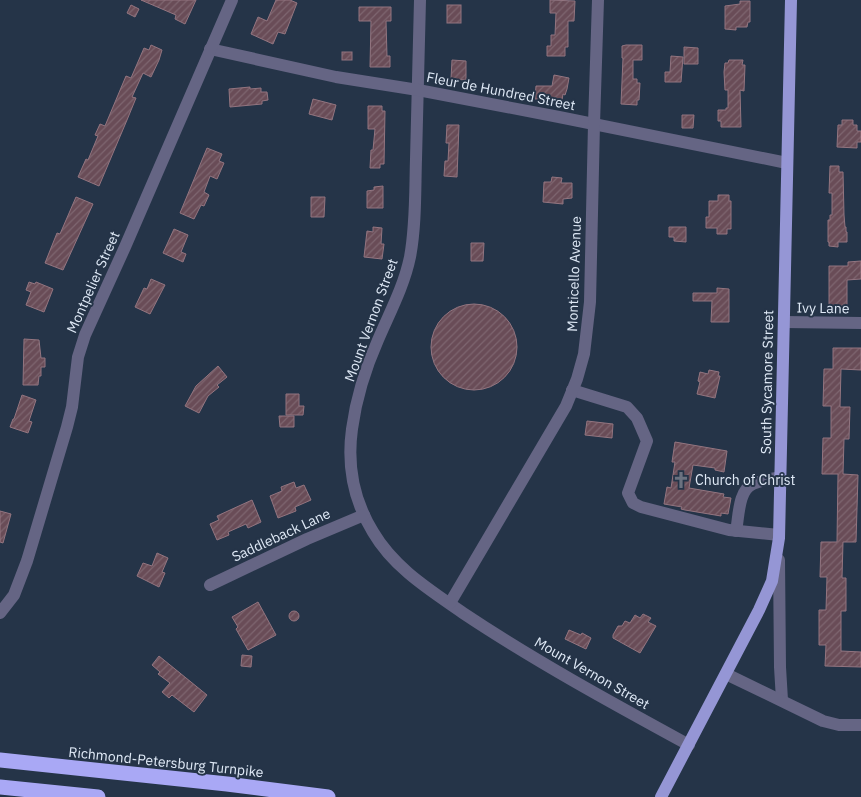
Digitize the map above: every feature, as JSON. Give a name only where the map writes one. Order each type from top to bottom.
[{"type":"highway","name":"Richmond-Petersburg Turnpike","points":[[0,760],[228,784],[328,797]]},
{"type":"highway","points":[[0,787],[98,797]]},
{"type":"main road","name":"South Sycamore Street","points":[[661,797],[726,674],[772,581],[779,537],[791,0]]},
{"type":"street","name":"Montpelier Street","points":[[0,613],[14,594],[27,561],[67,427],[72,407],[78,357],[85,335],[232,0]]},
{"type":"street","name":"Mount Vernon Street","points":[[420,0],[415,199],[410,255],[399,293],[366,370],[352,430],[352,479],[364,515],[374,534],[402,567],[421,584],[537,659],[689,744]]},
{"type":"street","name":"Monticello Avenue","points":[[450,603],[566,406],[584,354],[590,302],[598,0]]},
{"type":"street","name":"Fleur de Hundred Street","points":[[210,49],[336,77],[418,90],[787,163]]},
{"type":"street","name":"Ivy Lane","points":[[784,322],[861,324]]},
{"type":"street","points":[[572,390],[627,407],[637,418],[647,441],[628,494],[633,503],[640,507],[736,531],[779,537],[782,700]]},
{"type":"street","points":[[736,531],[745,490],[752,484],[780,477]]},
{"type":"street","name":"Saddleback Lane","points":[[210,585],[307,538],[364,515]]},
{"type":"street","points":[[726,674],[823,721],[839,725],[861,725]]},
{"type":"building","points":[[141,0],[196,0],[185,24],[175,19],[176,15]]},
{"type":"building","points":[[276,0],[290,0],[297,3],[285,34],[278,32],[273,44],[251,34],[258,17],[267,21]]},
{"type":"building","points":[[550,0],[575,1],[574,21],[568,21],[568,47],[565,47],[565,56],[547,56],[547,46],[551,46],[551,35],[555,35],[556,13],[550,13]]},
{"type":"building","points":[[740,1],[750,1],[750,22],[748,22],[747,27],[736,27],[736,30],[725,29],[725,6],[740,4]]},
{"type":"building","points":[[131,5],[139,9],[135,17],[127,13]]},
{"type":"building","points":[[447,5],[461,5],[461,23],[447,23]]},
{"type":"building","points":[[359,7],[391,7],[391,21],[386,21],[387,56],[390,56],[390,67],[370,67],[371,21],[359,21]]},
{"type":"building","points":[[151,45],[162,50],[159,60],[151,77],[143,73],[132,97],[136,98],[99,186],[78,177],[86,159],[88,160],[98,136],[95,135],[100,124],[105,126],[126,76],[131,78],[144,48],[149,50]]},
{"type":"building","points":[[642,45],[642,60],[633,60],[633,79],[637,79],[637,83],[640,83],[637,105],[621,104],[622,46]]},
{"type":"building","points":[[684,47],[698,48],[698,64],[684,64]]},
{"type":"building","points":[[342,52],[352,52],[352,60],[342,60]]},
{"type":"building","points":[[671,56],[683,57],[681,82],[665,82],[665,72],[670,72]]},
{"type":"building","points":[[452,60],[466,61],[466,80],[451,79]]},
{"type":"building","points":[[729,60],[743,60],[742,65],[745,65],[744,91],[740,90],[741,127],[721,127],[721,121],[718,121],[718,110],[726,110],[728,108],[728,90],[725,90],[724,72],[725,63],[728,63]]},
{"type":"building","points":[[554,75],[569,78],[562,100],[544,97],[544,99],[535,99],[536,86],[552,86]]},
{"type":"building","points":[[250,87],[250,89],[261,88],[261,92],[267,92],[268,100],[262,101],[262,104],[230,107],[229,89]]},
{"type":"building","points":[[313,99],[336,105],[332,120],[309,114]]},
{"type":"building","points":[[368,106],[382,106],[382,111],[385,111],[384,164],[380,164],[380,168],[370,168],[375,129],[368,129]]},
{"type":"building","points":[[682,115],[694,115],[693,128],[682,128]]},
{"type":"building","points":[[842,120],[853,120],[853,125],[857,125],[857,131],[861,131],[861,142],[857,142],[857,148],[837,147],[838,125],[842,125]]},
{"type":"building","points":[[447,125],[459,125],[457,177],[444,176],[445,161],[448,161]]},
{"type":"building","points":[[207,148],[222,154],[219,161],[224,163],[217,179],[210,176],[204,192],[209,195],[204,206],[201,205],[194,219],[180,213]]},
{"type":"building","points":[[830,166],[839,166],[839,172],[843,172],[847,242],[838,242],[838,247],[829,246],[828,242],[828,220],[830,220],[830,215],[832,215],[832,193],[829,193]]},
{"type":"building","points":[[552,177],[562,178],[561,183],[572,183],[572,198],[563,199],[563,204],[543,202],[544,182],[551,182]]},
{"type":"building","points":[[383,186],[383,208],[367,208],[367,191],[374,190],[374,187]]},
{"type":"building","points":[[718,195],[729,195],[729,201],[731,201],[731,229],[727,229],[727,234],[717,234],[717,228],[706,228],[706,217],[709,217],[709,201],[718,201]]},
{"type":"building","points":[[76,197],[93,204],[63,270],[45,263],[57,233],[60,234]]},
{"type":"building","points":[[311,197],[325,197],[324,217],[311,217]]},
{"type":"building","points":[[373,227],[382,228],[381,244],[384,244],[382,259],[364,257],[367,231],[373,232]]},
{"type":"building","points":[[669,227],[686,227],[686,242],[674,241],[674,237],[669,237]]},
{"type":"building","points":[[174,229],[188,235],[181,252],[186,254],[183,262],[163,253]]},
{"type":"building","points":[[471,243],[484,243],[483,261],[471,261]]},
{"type":"building","points":[[861,261],[861,279],[847,280],[847,306],[829,306],[829,266],[848,266],[848,262]]},
{"type":"building","points":[[151,279],[165,285],[150,314],[135,307],[144,288],[147,289]]},
{"type":"building","points":[[29,282],[35,284],[36,282],[53,289],[44,312],[26,305],[31,292],[26,290]]},
{"type":"building","points":[[717,288],[729,289],[729,322],[711,322],[712,301],[693,301],[693,293],[717,293]]},
{"type":"building","points":[[474,304],[490,307],[498,311],[510,323],[514,331],[517,347],[514,363],[510,371],[498,383],[490,387],[474,390],[458,387],[450,383],[438,371],[434,363],[431,347],[434,331],[438,323],[450,311],[458,307]]},
{"type":"building","points":[[24,339],[39,340],[41,358],[45,358],[45,367],[41,367],[38,385],[23,385]]},
{"type":"building","points":[[833,348],[861,348],[861,370],[841,369],[840,407],[850,407],[849,439],[844,439],[843,474],[858,475],[856,542],[843,542],[842,578],[846,578],[846,611],[841,611],[841,651],[861,652],[861,667],[825,666],[826,645],[819,645],[819,610],[826,610],[827,577],[820,577],[821,542],[837,542],[838,474],[822,474],[823,438],[831,438],[831,406],[823,406],[824,369],[833,369]]},
{"type":"building","points":[[218,366],[227,377],[208,396],[199,413],[185,406],[196,386]]},
{"type":"building","points":[[709,370],[719,372],[718,376],[720,376],[715,398],[697,394],[700,372],[708,374]]},
{"type":"building","points":[[286,394],[299,394],[299,406],[304,406],[303,415],[286,415]]},
{"type":"building","points":[[22,395],[36,400],[29,421],[32,422],[28,433],[10,427]]},
{"type":"building","points":[[279,416],[294,416],[294,427],[280,427]]},
{"type":"building","points":[[587,421],[613,424],[612,438],[585,435]]},
{"type":"building","name":"Church of Christ","points":[[675,442],[727,451],[724,472],[715,470],[715,468],[693,465],[689,488],[724,494],[723,497],[731,498],[728,514],[721,513],[721,516],[685,510],[681,509],[682,507],[664,504],[667,487],[671,488],[675,462],[672,462]]},
{"type":"building","points":[[294,482],[296,488],[304,485],[311,500],[295,507],[296,511],[278,518],[270,496],[282,491],[281,487]]},
{"type":"building","points":[[252,500],[261,522],[248,528],[246,524],[228,532],[229,535],[217,540],[210,524],[219,520],[217,516]]},
{"type":"building","points":[[0,511],[11,514],[3,543],[0,542]]},
{"type":"building","points":[[157,553],[168,558],[162,572],[165,573],[159,587],[137,576],[143,563],[152,566]]},
{"type":"building","points":[[258,602],[276,635],[248,650],[236,629],[238,627],[232,617]]},
{"type":"building","points":[[292,611],[296,611],[299,616],[298,620],[292,621],[289,618],[289,614]]},
{"type":"building","points":[[643,614],[651,618],[648,622],[656,626],[640,653],[613,638],[613,635],[618,626],[622,626],[625,621],[630,623],[635,615],[640,618]]},
{"type":"building","points":[[569,630],[581,635],[582,633],[591,638],[586,649],[565,639]]},
{"type":"building","points":[[242,655],[252,656],[251,667],[241,666]]},
{"type":"building","points":[[159,656],[207,695],[194,712],[172,695],[169,698],[162,692],[170,683],[158,674],[160,672],[152,665]]},
{"type":"place","name":"Church of Christ","points":[[681,480]]}]
